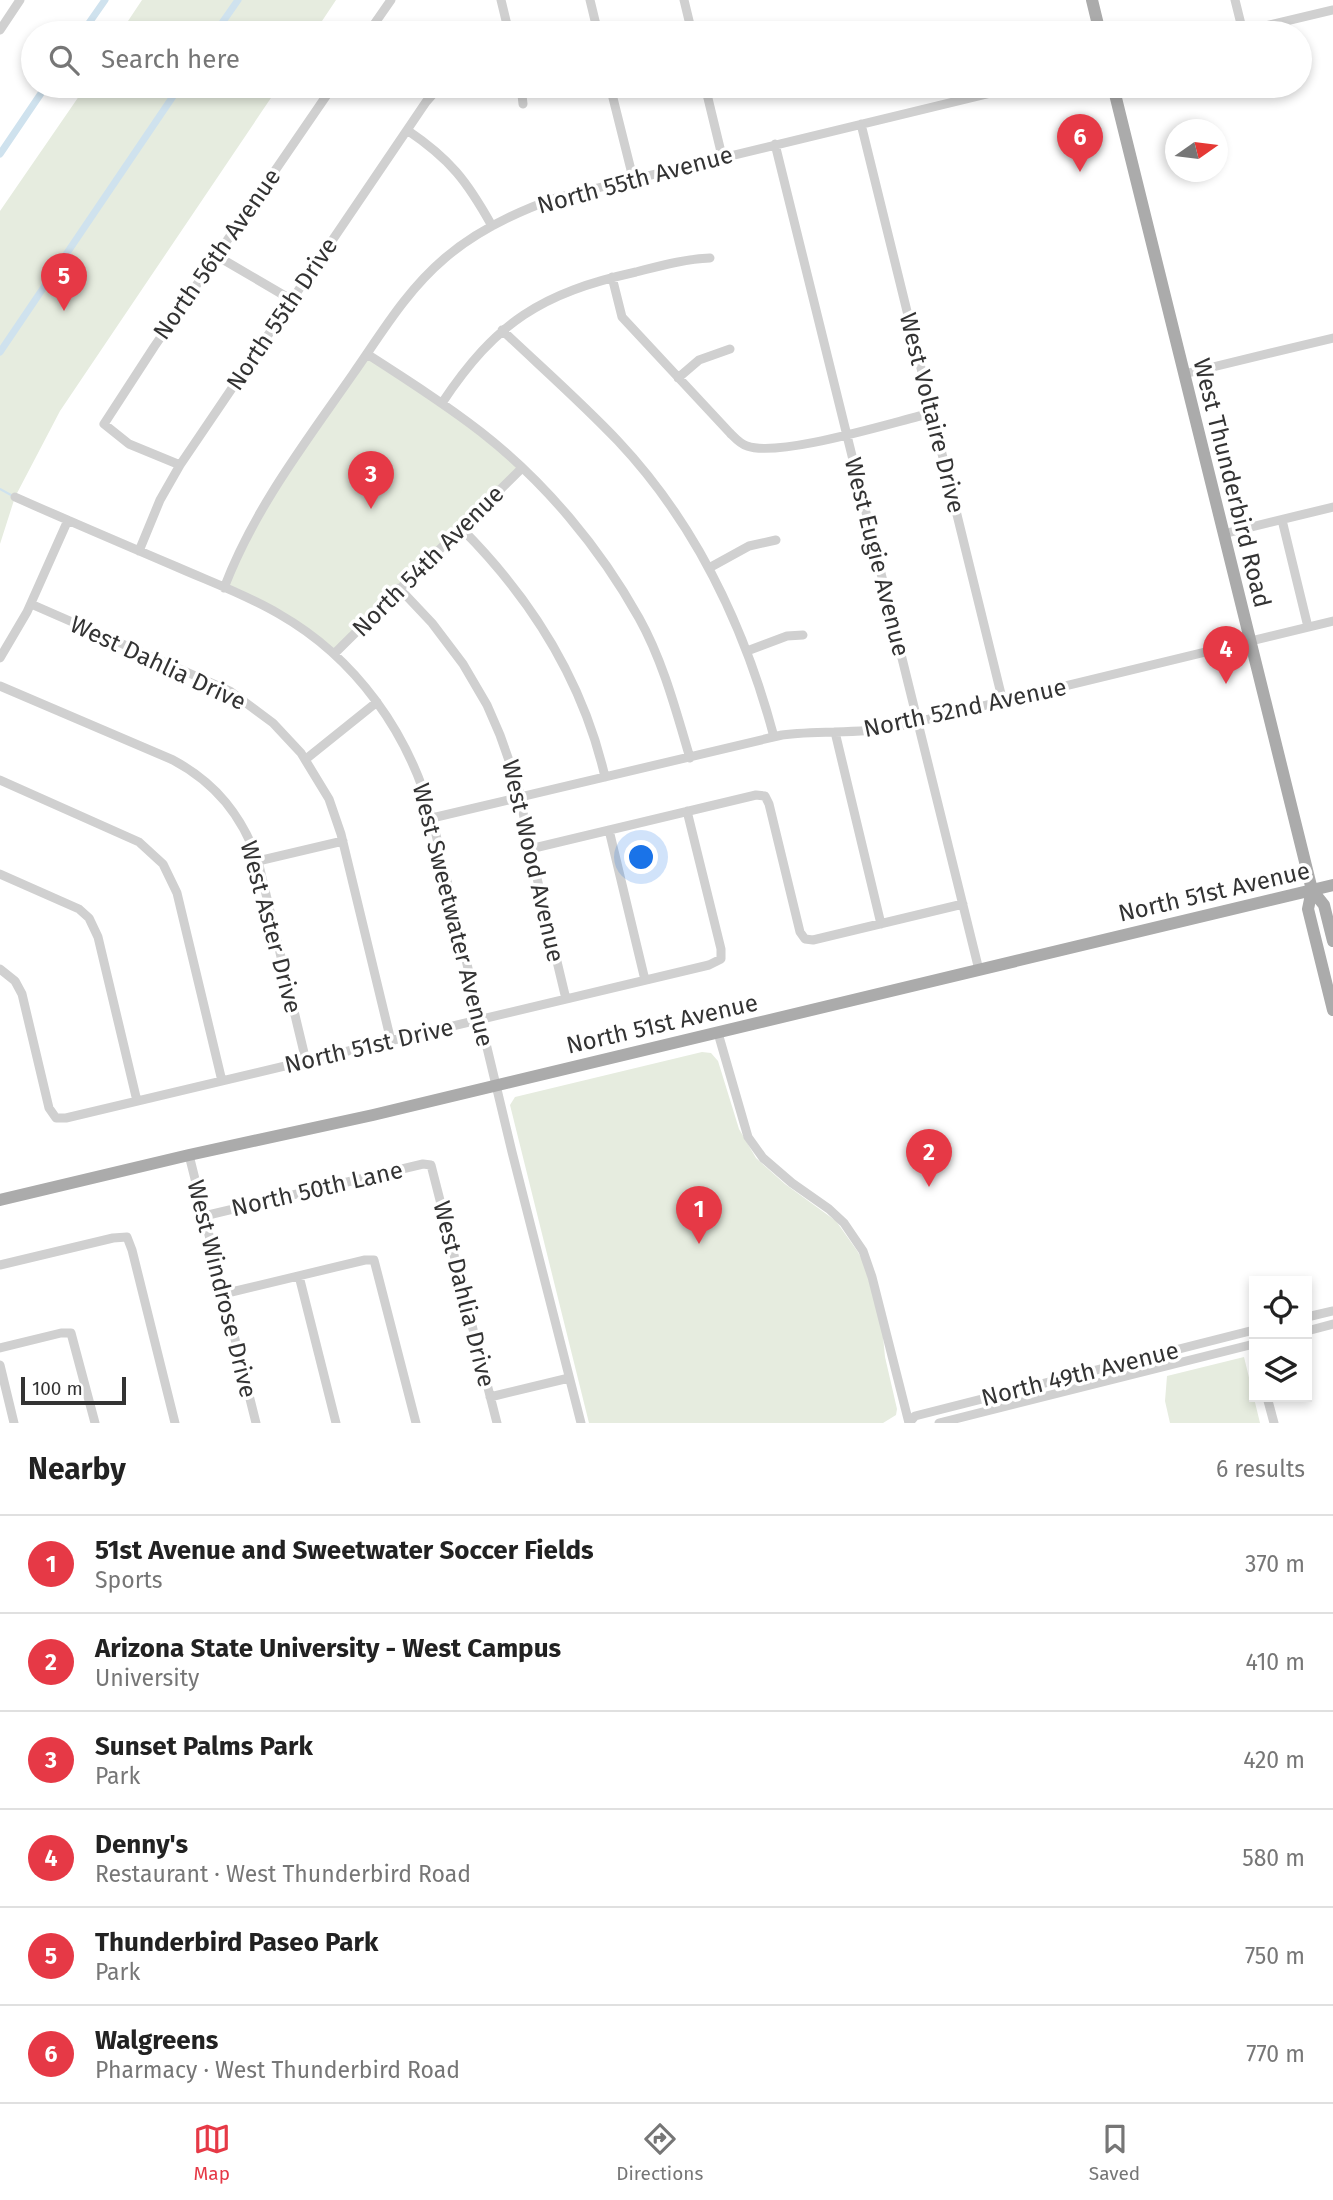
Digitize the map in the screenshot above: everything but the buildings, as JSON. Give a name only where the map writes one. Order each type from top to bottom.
[{"type":"main road","points":[[1092,0],[1097,21]]},
{"type":"main road","name":"West Thunderbird Road","points":[[1116,98],[1312,890],[1324,905],[1333,941]]},
{"type":"main road","name":"North 51st Avenue","points":[[0,1200],[356,1119],[1333,885]]},
{"type":"main road","name":"West Thunderbird Road","points":[[1312,890],[1308,909],[1333,1010]]},
{"type":"street","points":[[0,30],[4,17],[20,0]]},
{"type":"street","points":[[376,21],[391,0]]},
{"type":"street","points":[[501,0],[506,21]]},
{"type":"street","points":[[590,0],[595,21]]},
{"type":"street","points":[[684,0],[689,21]]},
{"type":"street","points":[[1235,0],[1238,21]]},
{"type":"street","points":[[1319,1],[1322,13]]},
{"type":"street","points":[[1287,21],[1333,10]]},
{"type":"street","name":"North 56th Avenue","points":[[180,465],[129,444],[104,424],[154,346],[324,98]]},
{"type":"street","name":"North 55th Drive","points":[[139,551],[160,500],[180,465],[431,98]]},
{"type":"street","points":[[523,98],[523,104]]},
{"type":"street","points":[[614,98],[633,178]]},
{"type":"street","points":[[708,98],[722,156]]},
{"type":"street","name":"North 55th Avenue","points":[[223,588],[237,555],[269,497],[392,315],[424,277],[446,257],[492,226],[522,210],[556,198],[970,98]]},
{"type":"street","name":"West Voltaire Drive","points":[[861,124],[1003,702]]},
{"type":"street","points":[[408,130],[429,144],[456,170],[492,226]]},
{"type":"street","name":"West Eugie Avenue","points":[[775,145],[979,970]]},
{"type":"street","points":[[217,256],[292,300]]},
{"type":"street","points":[[442,403],[478,355],[502,330],[552,297],[612,277],[694,258],[710,258]]},
{"type":"street","points":[[612,277],[622,317],[730,433],[747,446],[790,447],[932,413]]},
{"type":"street","points":[[502,330],[620,443],[670,506],[709,568],[747,651],[774,737]]},
{"type":"street","points":[[1184,374],[1333,338]]},
{"type":"street","points":[[678,378],[699,360],[730,349]]},
{"type":"street","points":[[367,354],[442,403],[483,434],[522,468],[584,537],[640,620],[671,695],[690,758]]},
{"type":"street","name":"North 54th Avenue","points":[[334,654],[522,468]]},
{"type":"street","name":"West Sweetwater Avenue","points":[[15,497],[279,614],[334,654],[359,678],[377,702],[410,756],[432,818],[495,1085],[581,1423]]},
{"type":"street","points":[[1223,534],[1333,508]]},
{"type":"street","points":[[0,658],[30,604],[68,520]]},
{"type":"street","points":[[1282,520],[1308,627]]},
{"type":"street","points":[[461,528],[499,569],[542,627],[574,687],[596,744],[605,778]]},
{"type":"street","points":[[709,568],[749,546],[776,540]]},
{"type":"street","name":"West Wood Avenue","points":[[399,588],[432,623],[475,684],[500,735],[521,797],[530,849],[566,999]]},
{"type":"street","name":"West Dahlia Drive","points":[[30,604],[230,691],[273,723],[306,760],[329,799],[343,841],[391,1041]]},
{"type":"street","name":"North 52nd Avenue","points":[[432,818],[774,737],[802,732],[877,731],[1333,621]]},
{"type":"street","points":[[747,651],[787,636],[803,635]]},
{"type":"street","name":"West Aster Drive","points":[[0,686],[191,770],[225,799],[237,816],[258,861],[306,1061]]},
{"type":"street","points":[[306,760],[377,702]]},
{"type":"street","points":[[835,732],[881,924]]},
{"type":"street","points":[[0,780],[131,837],[153,852],[163,864],[177,893],[222,1082]]},
{"type":"street","points":[[530,849],[756,794],[765,796],[769,804],[800,932],[805,939],[813,940],[963,904]]},
{"type":"street","name":"North 51st Drive","points":[[0,969],[15,981],[22,994],[50,1108],[56,1118],[66,1118],[709,965],[721,959],[721,949],[687,811]]},
{"type":"street","points":[[609,830],[645,980]]},
{"type":"street","points":[[258,861],[343,841]]},
{"type":"street","points":[[0,874],[79,909],[89,918],[98,937],[137,1101]]},
{"type":"street","points":[[718,1032],[748,1137],[763,1158],[844,1223],[863,1251],[872,1276],[909,1423]]},
{"type":"street","name":"West Windrose Drive","points":[[189,1155],[256,1423]]},
{"type":"street","name":"North 50th Lane","points":[[204,1216],[423,1164],[430,1165]]},
{"type":"street","name":"West Dahlia Drive","points":[[430,1165],[497,1423]]},
{"type":"street","points":[[0,1265],[127,1237],[175,1423]]},
{"type":"street","points":[[223,1294],[374,1260],[416,1423]]},
{"type":"street","points":[[299,1276],[336,1423]]},
{"type":"street","points":[[1312,1316],[1333,1311]]},
{"type":"street","points":[[1312,1330],[1333,1324]]},
{"type":"street","name":"North 49th Avenue","points":[[909,1423],[915,1416],[1249,1331]]},
{"type":"street","points":[[0,1348],[71,1333],[95,1423]]},
{"type":"street","name":"North 49th Avenue","points":[[939,1423],[1249,1346]]},
{"type":"street","points":[[0,1365],[14,1423]]},
{"type":"street","points":[[490,1397],[569,1378]]},
{"type":"street","points":[[1268,1402],[1274,1423]]},
{"type":"shaded area","points":[[142,0],[336,0],[322,21],[128,21]]},
{"type":"shaded area","points":[[78,98],[271,98],[60,411],[15,497],[0,544],[0,211]]},
{"type":"shaded area","points":[[367,354],[442,403],[522,468],[334,654],[309,634],[224,588],[255,521]]},
{"type":"shaded area","points":[[702,1052],[711,1053],[718,1061],[739,1129],[756,1158],[785,1184],[836,1221],[864,1264],[882,1326],[885,1357],[897,1409],[896,1415],[883,1423],[589,1423],[510,1105],[515,1097]]},
{"type":"shaded area","points":[[1244,1357],[1249,1378],[1249,1402],[1255,1402],[1260,1423],[1170,1423],[1165,1401],[1167,1376]]},
{"type":"waterway","points":[[90,21],[105,0]]},
{"type":"waterway","points":[[223,21],[238,0]]},
{"type":"waterway","points":[[0,154],[38,98]]},
{"type":"waterway","points":[[0,352],[172,98]]},
{"type":"waterway","points":[[0,489],[11,495]]},
{"type":"place","name":"Walgreens","points":[[1080,172]]},
{"type":"place","name":"Thunderbird Paseo Park","points":[[64,311]]},
{"type":"place","name":"Sunset Palms Park","points":[[371,509]]},
{"type":"place","name":"Denny's","points":[[1226,684]]},
{"type":"place","name":"Arizona State University - West Campus","points":[[929,1187]]},
{"type":"place","name":"51st Avenue and Sweetwater Soccer Fields","points":[[699,1244]]}]
